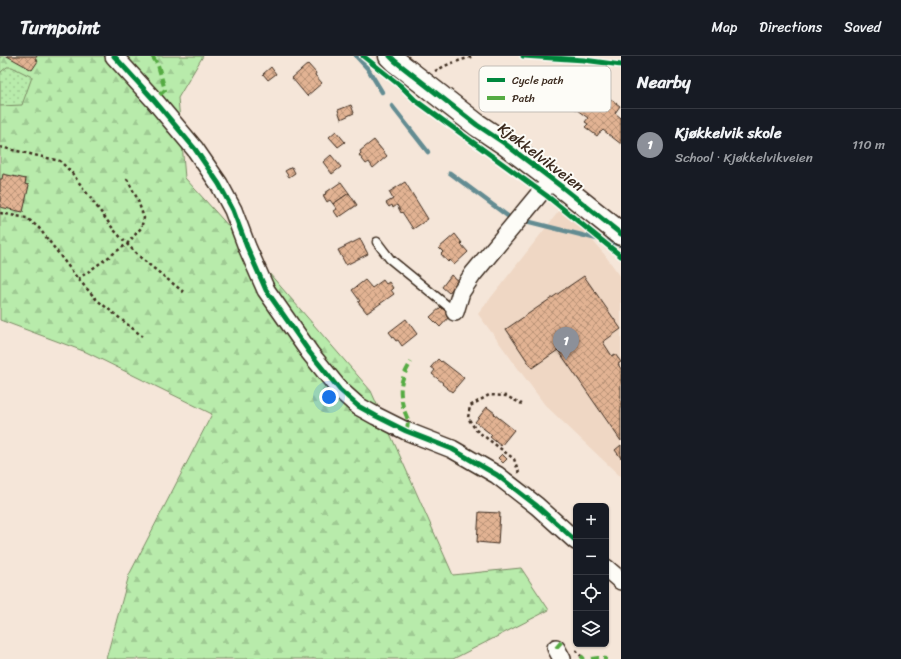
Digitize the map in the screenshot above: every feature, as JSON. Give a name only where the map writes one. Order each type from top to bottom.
[{"type":"main road","name":"Kjøkkelvikveien","points":[[390,56],[477,125],[504,143],[553,180],[621,234]]},
{"type":"street","points":[[114,56],[154,100],[195,149],[219,184],[233,210],[266,290],[310,353],[340,390],[358,406],[406,431],[452,449],[496,475],[537,506],[574,539]]},
{"type":"street","name":"Kjøkkelvikveien","points":[[454,312],[462,292],[473,274],[541,192],[553,180]]},
{"type":"street","points":[[609,571],[621,581]]},
{"type":"lane","name":"Kjøkkelvikveien","points":[[377,242],[390,259],[454,312]]},
{"type":"path","points":[[415,76],[435,71],[449,64],[474,56]]},
{"type":"path","points":[[0,147],[60,161],[72,173],[126,244],[142,259],[186,294]]},
{"type":"path","points":[[78,280],[126,244],[141,228],[144,218],[137,198],[126,177]]},
{"type":"path","points":[[0,213],[27,218],[39,228],[78,280],[97,300],[142,336]]},
{"type":"path","points":[[514,488],[520,476],[514,459],[476,430],[468,418],[470,406],[490,395],[506,396],[522,404]]},
{"type":"shaded area","points":[[563,206],[604,254],[621,277],[621,477],[545,405],[478,314]]},
{"type":"green space","points":[[0,56],[203,56],[178,98],[185,178],[371,391],[453,575],[521,568],[549,610],[453,659],[106,659],[129,575],[212,414],[86,352],[0,320]]},
{"type":"green space","points":[[7,67],[12,67],[32,77],[22,105],[0,106],[0,74]]},
{"type":"building","points":[[7,56],[37,56],[35,59],[38,61],[32,70]]},
{"type":"building","points":[[308,64],[322,83],[307,96],[292,78]]},
{"type":"building","points":[[271,67],[276,74],[268,80],[263,74]]},
{"type":"building","points":[[611,99],[620,106],[615,113],[621,118],[621,144],[603,130],[597,136],[585,127],[588,124],[585,122],[588,118],[580,112],[611,112]]},
{"type":"building","points":[[351,105],[354,113],[341,119],[338,110]]},
{"type":"building","points":[[336,131],[345,142],[338,147],[329,137]]},
{"type":"building","points":[[374,140],[387,156],[373,168],[369,162],[366,164],[359,155],[361,153],[360,151]]},
{"type":"building","points":[[331,155],[341,167],[332,174],[323,162]]},
{"type":"building","points":[[292,167],[295,173],[289,177],[285,171]]},
{"type":"building","points":[[3,174],[26,179],[25,184],[29,185],[23,212],[0,207],[0,179],[2,179]]},
{"type":"building","points":[[341,182],[349,193],[333,204],[330,200],[327,202],[323,195]]},
{"type":"building","points":[[405,182],[428,219],[413,229],[397,205],[393,208],[392,205],[389,207],[386,203],[393,199],[389,192]]},
{"type":"building","points":[[349,193],[357,205],[338,217],[334,211],[337,209],[333,204]]},
{"type":"building","points":[[455,234],[468,252],[454,265],[450,260],[448,262],[441,254],[443,252],[439,248]]},
{"type":"building","points":[[360,239],[368,254],[346,265],[338,250]]},
{"type":"building","points":[[451,275],[458,281],[449,293],[442,287]]},
{"type":"building","points":[[584,276],[621,329],[603,342],[612,356],[615,354],[621,362],[618,364],[621,369],[621,441],[558,350],[532,368],[506,329]]},
{"type":"building","points":[[365,280],[372,288],[383,280],[386,284],[389,282],[393,288],[391,290],[394,294],[367,313],[358,302],[360,301],[352,290]]},
{"type":"building","points":[[441,307],[450,316],[440,327],[430,317]]},
{"type":"building","points":[[406,319],[417,334],[402,346],[389,332]]},
{"type":"building","points":[[438,359],[464,378],[452,392],[432,374],[435,370],[431,367]]},
{"type":"building","points":[[487,407],[514,430],[501,446],[490,437],[492,435],[475,422]]},
{"type":"building","points":[[621,445],[621,458],[615,450]]},
{"type":"building","points":[[502,454],[507,459],[503,463],[498,458]]},
{"type":"building","points":[[479,512],[500,513],[498,544],[477,542]]},
{"type":"waterway","points":[[356,56],[368,69],[382,92]]},
{"type":"waterway","points":[[392,106],[428,152]]},
{"type":"waterway","points":[[450,173],[509,217],[515,218]]},
{"type":"waterway","points":[[522,220],[621,245]]},
{"type":"marked path","points":[[152,56],[158,65],[165,90],[154,100]]},
{"type":"marked path","points":[[406,431],[408,420],[402,402],[401,385],[404,374],[411,362]]},
{"type":"marked path","points":[[556,648],[564,639]]},
{"type":"marked path","points":[[581,656],[584,659]]},
{"type":"marked path","points":[[591,659],[607,659]]},
{"type":"cycle path","points":[[114,56],[154,100],[195,149],[219,184],[233,210],[266,290],[310,353],[340,390],[358,406],[376,416],[406,431],[452,449],[497,475],[537,506],[574,539]]},
{"type":"cycle path","points":[[363,56],[402,87],[415,100],[547,196],[621,256]]},
{"type":"cycle path","points":[[390,56],[477,125],[504,143],[621,234]]},
{"type":"cycle path","points":[[523,56],[584,60],[621,65]]},
{"type":"place","name":"Kjøkkelvik skole","points":[[566,360]]}]
